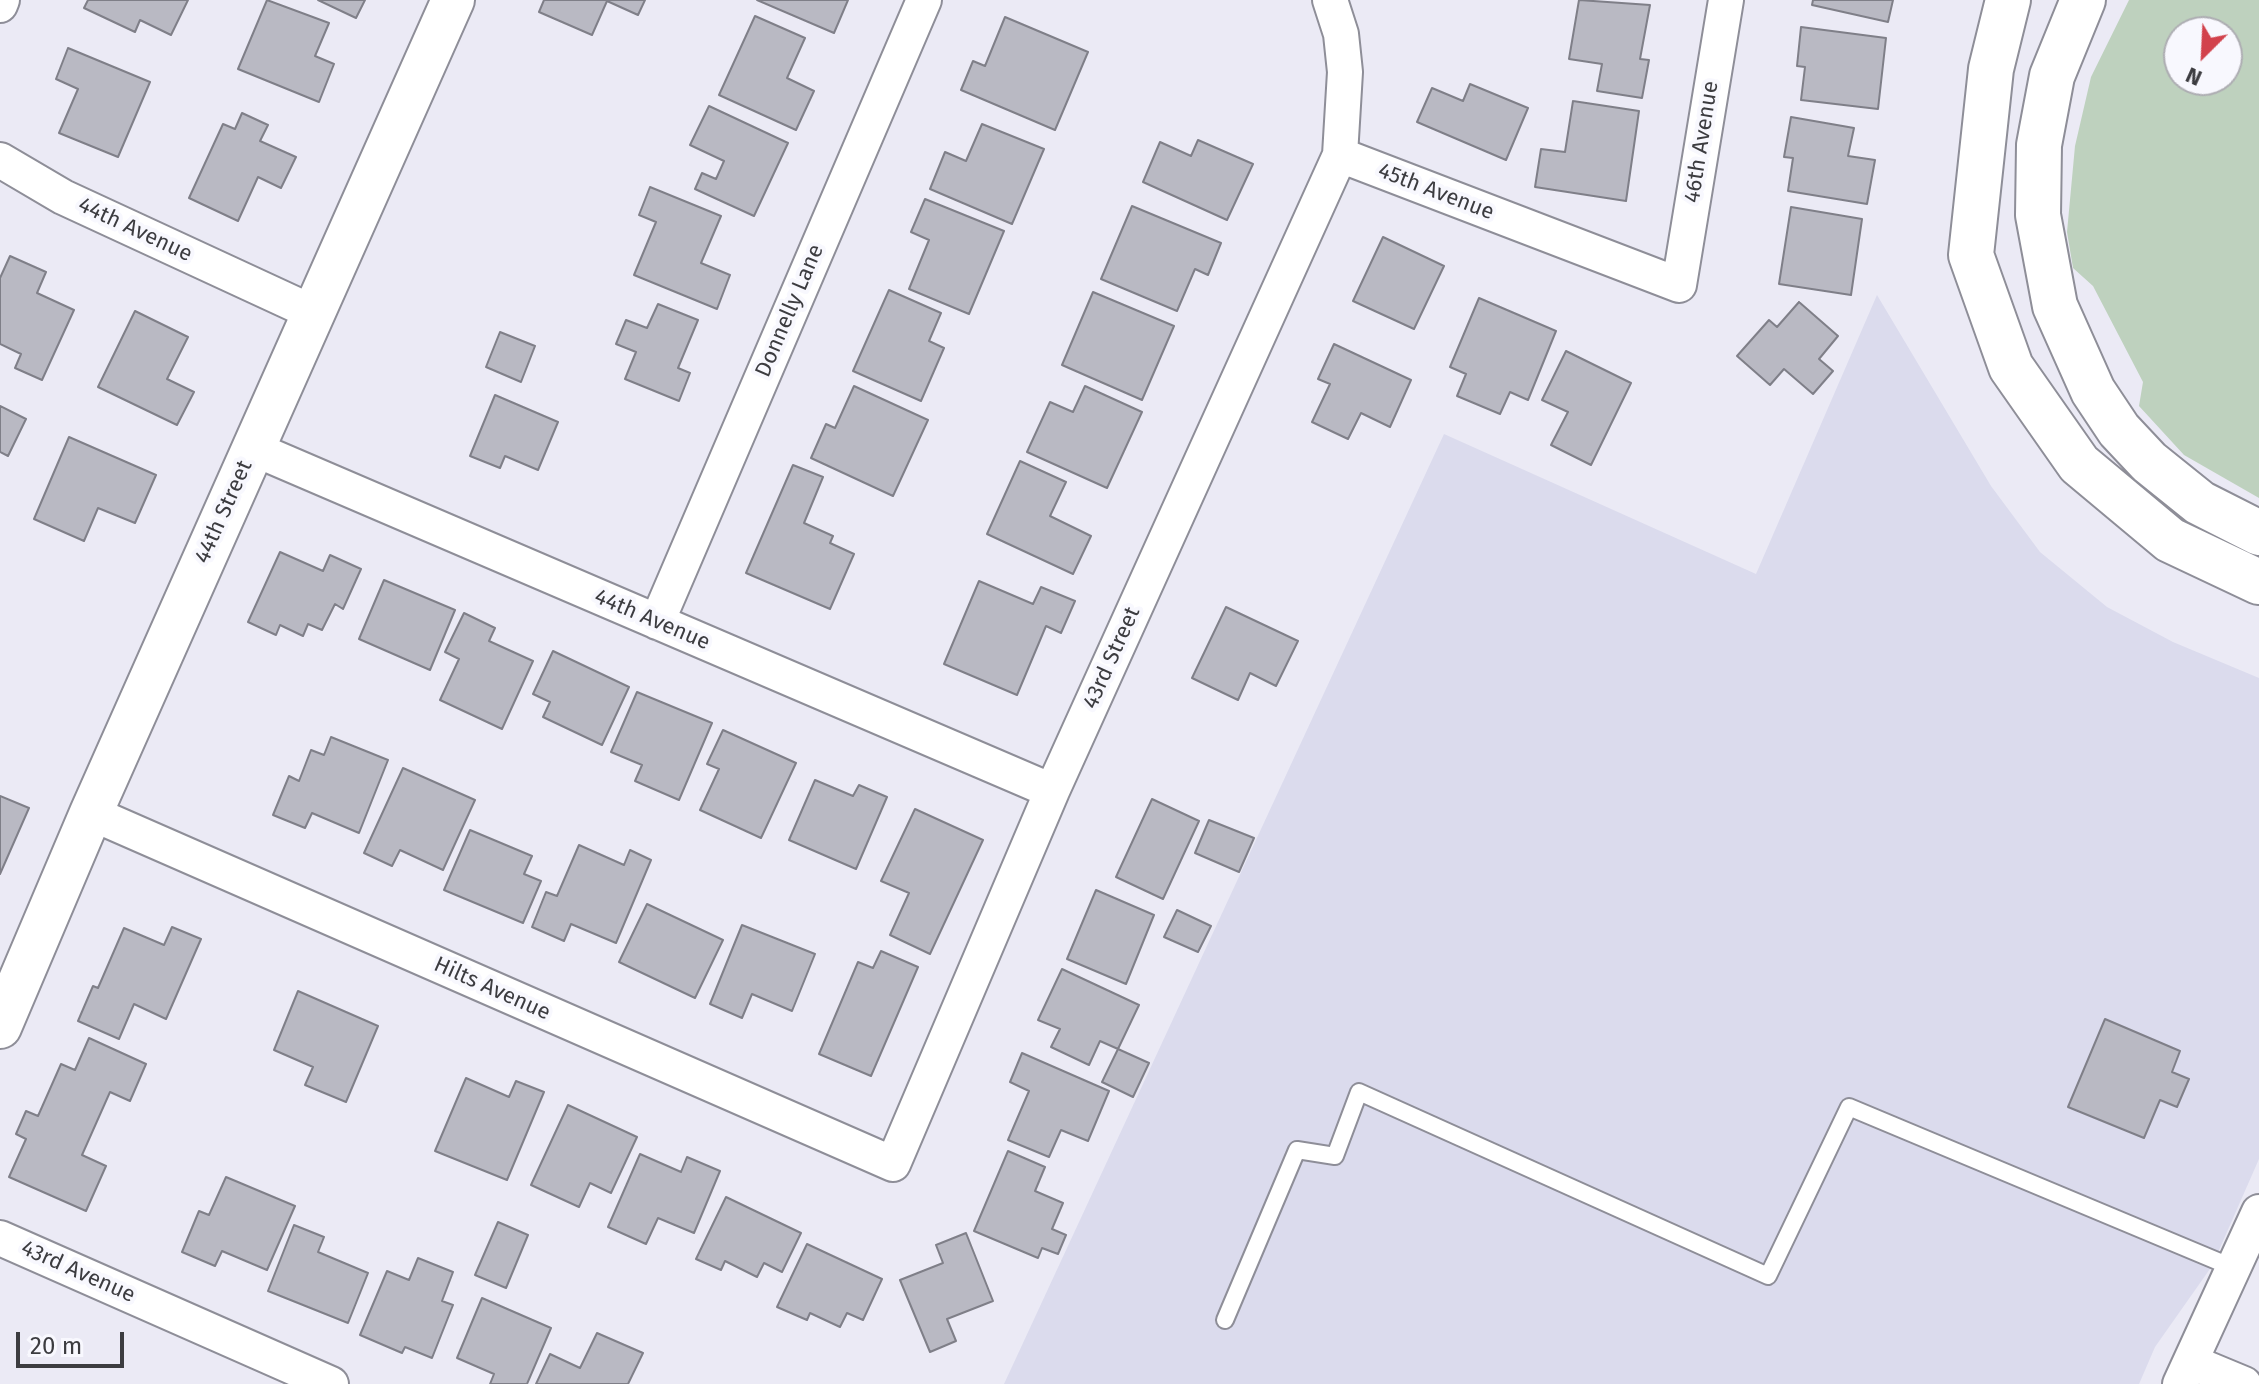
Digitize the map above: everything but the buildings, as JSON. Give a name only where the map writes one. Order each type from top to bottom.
[{"type":"highway","points":[[2008,0],[1991,69],[1971,255],[2011,367],[2079,464],[2170,540],[2259,582]]},
{"type":"highway","points":[[2083,0],[2052,76],[2039,145],[2038,215],[2055,306],[2079,364],[2119,430],[2149,462],[2200,503],[2259,533]]},
{"type":"street","name":"44th Street","points":[[0,1027],[11,968],[91,813],[252,448],[316,314],[453,0]]},
{"type":"street","name":"Donnelly Lane","points":[[657,622],[924,0]]},
{"type":"street","points":[[1330,0],[1341,34],[1345,72],[1340,155]]},
{"type":"street","name":"46th Avenue","points":[[1679,285],[1726,0]]},
{"type":"street","name":"45th Avenue","points":[[1340,155],[1679,285]]},
{"type":"street","name":"43rd Street","points":[[893,1164],[1052,791],[1340,155]]},
{"type":"street","name":"44th Avenue","points":[[0,160],[63,197],[316,314]]},
{"type":"street","name":"44th Avenue","points":[[252,448],[1052,791]]},
{"type":"street","name":"Hilts Avenue","points":[[91,813],[893,1164]]},
{"type":"street","points":[[2244,1384],[2185,1373],[2259,1212]]},
{"type":"street","name":"43rd Avenue","points":[[0,1238],[331,1384]]},
{"type":"lane","points":[[1225,1320],[1297,1150],[1335,1156],[1359,1092],[1768,1276],[1849,1107],[2234,1268]]},
{"type":"shaded area","points":[[1877,295],[1991,486],[2040,552],[2107,607],[2173,642],[2259,678],[2259,1159],[2212,1266],[2155,1347],[2139,1384],[1004,1384],[1444,434],[1756,574]]},
{"type":"green space","points":[[2129,0],[2259,0],[2259,498],[2184,455],[2139,406],[2143,382],[2093,286],[2073,268],[2067,232],[2075,146],[2091,77]]}]
